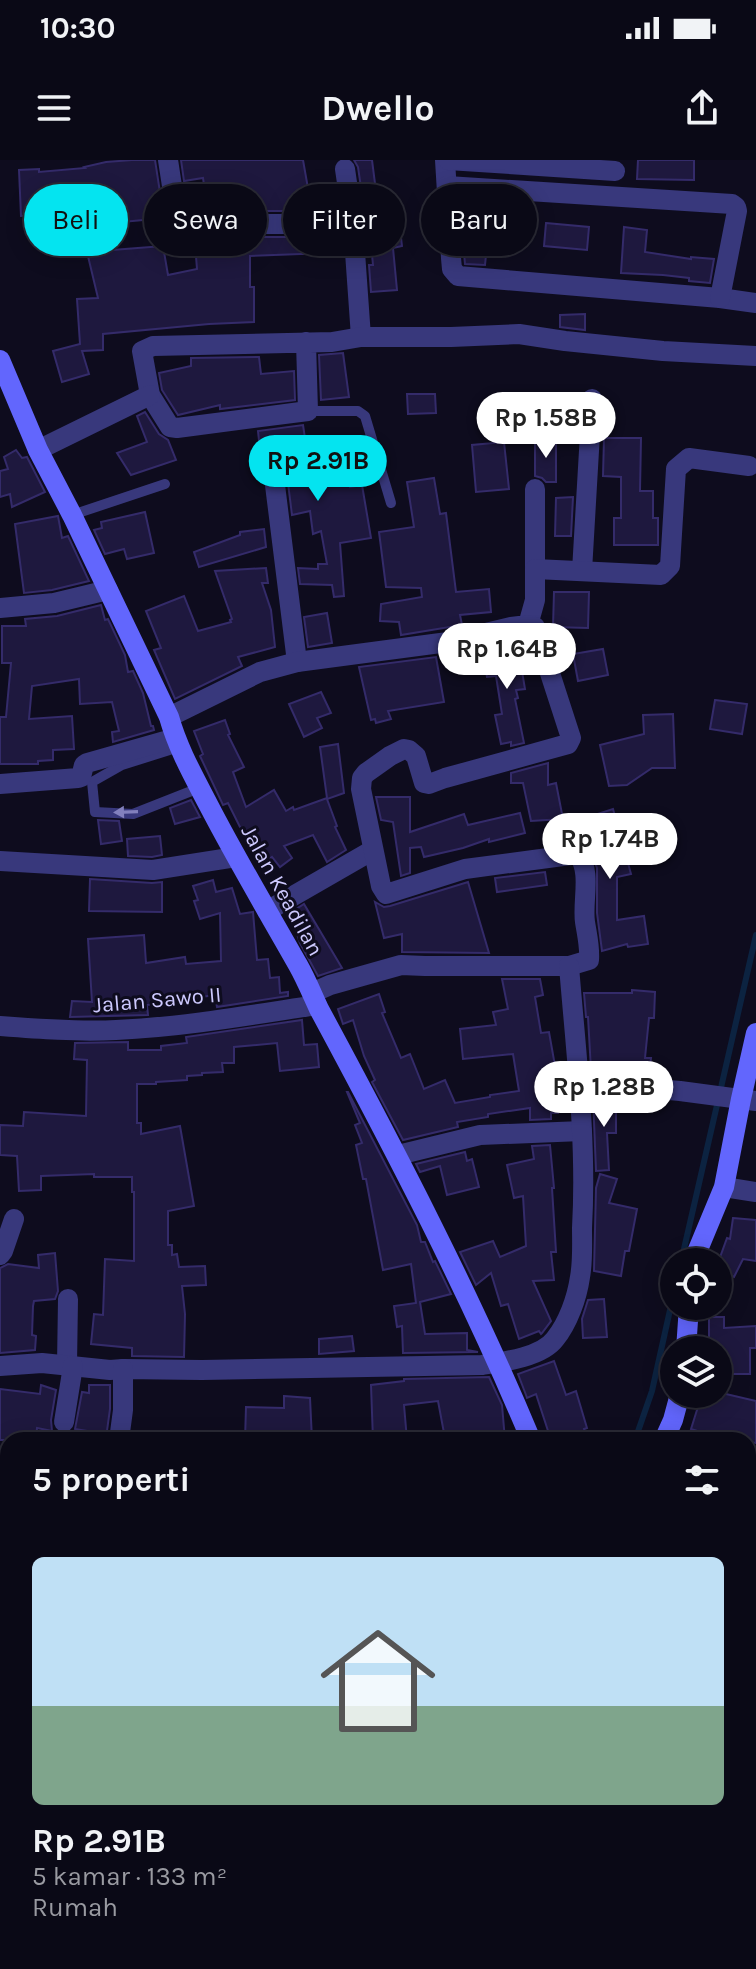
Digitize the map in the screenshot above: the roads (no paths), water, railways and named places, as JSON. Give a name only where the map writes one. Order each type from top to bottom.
[{"type":"main road","name":"Jalan Keadilan","points":[[2,367],[38,450],[169,717],[199,788],[398,1155],[499,1363],[528,1432]]},
{"type":"main road","points":[[699,1248],[724,1187],[756,1033]]},
{"type":"main road","points":[[668,1432],[676,1408]]},
{"type":"street","points":[[168,160],[176,212],[184,224],[283,224]]},
{"type":"street","points":[[447,184],[446,160],[616,166],[614,197]]},
{"type":"street","points":[[345,169],[347,184]]},
{"type":"street","points":[[537,192],[732,204],[737,211],[720,298]]},
{"type":"street","points":[[355,256],[361,337]]},
{"type":"street","points":[[451,256],[452,269],[458,276],[756,303]]},
{"type":"street","points":[[306,342],[308,411],[177,428],[170,427],[150,395],[142,351],[153,346],[519,334],[663,351],[756,356]]},
{"type":"street","points":[[38,450],[150,395]]},
{"type":"street","points":[[582,571],[592,399]]},
{"type":"street","points":[[535,569],[661,575],[670,566],[676,469],[689,458],[749,466]]},
{"type":"street","points":[[274,477],[297,662]]},
{"type":"street","points":[[528,625],[535,600],[535,489]]},
{"type":"street","points":[[0,608],[54,603],[108,590]]},
{"type":"street","points":[[0,1366],[42,1363],[110,1370],[202,1370],[499,1363],[541,1352],[555,1340],[571,1309],[580,1278],[584,1203],[582,1131],[569,966],[589,960],[583,864],[578,854],[465,869],[386,894],[381,886],[361,789],[366,773],[404,749],[416,756],[424,783],[429,784],[562,746],[570,741],[535,627],[511,627],[448,642],[297,662],[260,672],[169,717]]},
{"type":"street","points":[[0,784],[78,778],[87,763],[177,742]]},
{"type":"street","points":[[267,911],[373,850]]},
{"type":"street","points":[[0,861],[153,870],[236,857]]},
{"type":"street","name":"Jalan Sawo II","points":[[0,1026],[117,1030],[196,1022],[315,999],[330,985],[401,965],[569,966]]},
{"type":"street","points":[[579,1082],[744,1100]]},
{"type":"street","points":[[398,1155],[480,1135],[582,1131]]},
{"type":"street","points":[[724,1187],[756,1192]]},
{"type":"street","points":[[0,1255],[14,1219]]},
{"type":"street","points":[[64,1422],[70,1366],[68,1299]]},
{"type":"street","points":[[120,1432],[123,1369]]},
{"type":"lane","points":[[308,411],[358,411],[365,416],[391,503]]},
{"type":"lane","points":[[72,515],[165,484]]},
{"type":"lane","points":[[177,742],[122,765],[92,782],[95,812],[133,814],[199,788]]},
{"type":"waterway","points":[[684,1248],[756,935]]},
{"type":"waterway","points":[[638,1432],[652,1391],[668,1320]]}]
